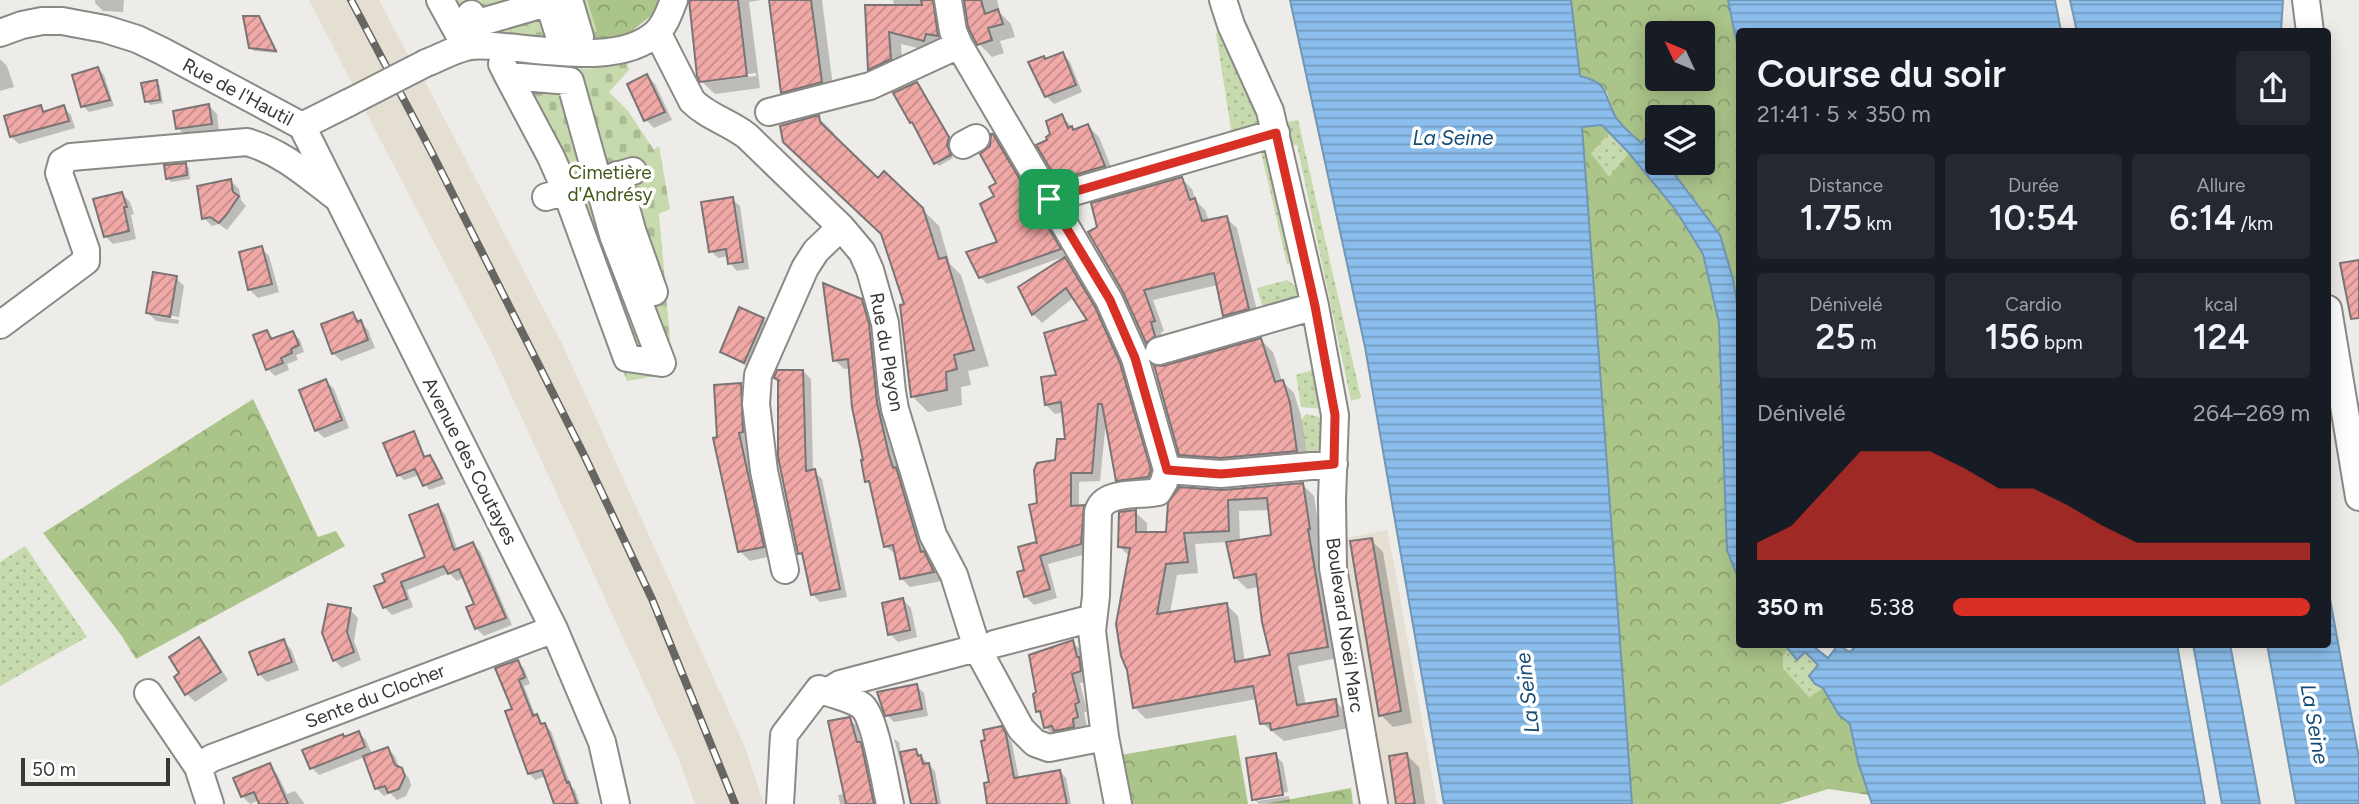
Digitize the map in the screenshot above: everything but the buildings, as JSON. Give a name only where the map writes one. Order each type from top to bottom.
[{"type":"street","points":[[440,0],[466,47],[612,52],[640,43],[657,32],[674,0]]},
{"type":"street","points":[[948,0],[951,23],[982,135],[1049,199],[1110,300],[1135,358],[1167,470],[1158,492],[1116,497],[1102,503],[1098,512],[1092,631],[1105,737],[1118,804]]},
{"type":"street","name":"Boulevard Noël Marc","points":[[1223,0],[1231,25],[1270,111],[1315,306],[1335,415],[1333,568],[1374,804]]},
{"type":"street","points":[[2306,0],[2310,28]]},
{"type":"street","name":"Rue de l'Hautil","points":[[0,33],[58,10],[137,40],[302,126],[426,63],[466,47]]},
{"type":"street","points":[[471,14],[478,23],[541,14]]},
{"type":"street","name":"Rue du Pleyon","points":[[657,32],[692,101],[710,116],[751,118],[747,136],[841,227],[862,252],[885,323],[892,393],[928,520],[1021,729],[1035,743],[1049,748],[1105,737]]},
{"type":"street","points":[[751,118],[870,86],[959,46]]},
{"type":"street","points":[[623,233],[662,363],[647,361],[604,272],[593,183],[580,82],[505,70],[551,157],[593,183],[623,233],[663,316]]},
{"type":"street","name":"Avenue des Coutayes","points":[[302,126],[554,629],[602,742],[616,804]]},
{"type":"street","points":[[1049,199],[1276,133]]},
{"type":"street","points":[[0,325],[86,261],[86,250],[59,173],[62,162],[83,156],[247,142],[267,147],[285,158],[340,200]]},
{"type":"street","points":[[785,570],[764,471],[756,404],[758,375],[805,268],[816,251],[841,227]]},
{"type":"street","points":[[1159,351],[1315,306]]},
{"type":"street","points":[[2331,327],[2359,497]]},
{"type":"street","points":[[1167,470],[1221,474],[1334,464]]},
{"type":"street","points":[[780,804],[784,735],[823,691],[840,684],[1093,618]]},
{"type":"street","name":"Sente du Clocher","points":[[198,767],[212,758],[554,629]]},
{"type":"street","points":[[823,691],[862,707],[871,721],[890,804]]},
{"type":"street","points":[[148,692],[198,767],[210,804]]},
{"type":"shaded area","points":[[309,0],[379,0],[411,61],[356,91]]},
{"type":"shaded area","points":[[420,72],[564,348],[744,745],[764,804],[695,804],[678,757],[491,351],[360,101]]},
{"type":"shaded area","points":[[1387,530],[1437,804],[1388,804],[1341,539]]},
{"type":"green space","points":[[450,0],[587,0],[599,39],[588,41],[492,32],[476,26]]},
{"type":"green space","points":[[587,0],[662,0],[657,11],[627,35],[599,39]]},
{"type":"green space","points":[[1571,0],[1728,0],[1736,36],[1736,300],[1733,279],[1720,235],[1675,175],[1715,175],[1715,105],[1645,105],[1645,140],[1641,143],[1614,116],[1607,92],[1580,77]]},
{"type":"green space","points":[[1225,29],[1262,120],[1258,126],[1232,136],[1216,33]]},
{"type":"green space","name":"Cimetière d'Andrésy","points":[[488,59],[588,69],[627,63],[629,70],[609,92],[628,111],[654,150],[659,146],[670,209],[659,214],[673,373],[627,381],[556,194]]},
{"type":"green space","points":[[1298,120],[1361,398],[1351,401],[1297,145],[1288,146],[1282,123]]},
{"type":"green space","points":[[1602,125],[1610,133],[1591,153],[1609,177],[1629,153],[1675,209],[1703,253],[1719,323],[1727,550],[1736,572],[1736,648],[1787,648],[1783,656],[1783,668],[1809,697],[1823,688],[1839,715],[1850,724],[1869,795],[1828,789],[1780,804],[1632,804],[1582,127]]},
{"type":"green space","points":[[1610,133],[1629,153],[1609,178],[1591,153]]},
{"type":"green space","points":[[1262,145],[1267,148],[1298,261],[1287,264],[1261,152]]},
{"type":"green space","points":[[1287,280],[1294,285],[1299,283],[1304,303],[1265,315],[1257,288]]},
{"type":"green space","points":[[1319,368],[1324,409],[1301,407],[1296,375]]},
{"type":"green space","points":[[253,399],[318,537],[336,531],[345,546],[136,659],[121,635],[43,533]]},
{"type":"green space","points":[[1306,414],[1324,418],[1324,447],[1307,457],[1301,420]]},
{"type":"green space","points":[[25,546],[87,637],[0,686],[0,562]]},
{"type":"green space","points":[[1788,649],[1797,660],[1805,652],[1818,665],[1815,684],[1823,688],[1809,697],[1783,668],[1783,656]]},
{"type":"green space","points":[[1236,735],[1248,804],[1129,804],[1121,755]]},
{"type":"green space","points":[[1351,788],[1353,804],[1265,804]]},
{"type":"water","name":"La Seine","points":[[1290,0],[1571,0],[1580,76],[1601,85],[1622,126],[1641,143],[1645,139],[1645,172],[1602,125],[1582,127],[1632,804],[1444,804],[1365,347]]},
{"type":"water","points":[[1728,0],[2055,0],[2060,28],[1736,28],[1736,39]]},
{"type":"water","points":[[2070,0],[2283,0],[2281,28],[2076,28]]},
{"type":"water","name":"La Seine","points":[[1647,175],[1675,175],[1720,235],[1733,279],[1736,297],[1736,572],[1727,550],[1719,323],[1703,254],[1675,209]]},
{"type":"water","name":"La Seine","points":[[2331,604],[2359,758],[2359,804],[2296,804],[2268,648],[2331,648]]},
{"type":"water","points":[[1787,648],[1816,648],[1828,658],[1836,648],[1850,652],[1854,648],[2178,648],[2205,804],[1872,804],[1858,762],[1850,724],[1839,715],[1823,688],[1815,684],[1809,676],[1818,665],[1805,652],[1797,660]]},
{"type":"water","name":"La Seine","points":[[2194,648],[2231,648],[2260,804],[2222,804]]},
{"type":"railway","points":[[351,0],[431,151],[585,457],[652,599],[735,804]]},
{"type":"route","points":[[1276,133],[1315,306],[1335,415],[1334,464],[1221,474],[1167,470],[1135,358],[1110,300],[1049,199],[1276,133]]}]
